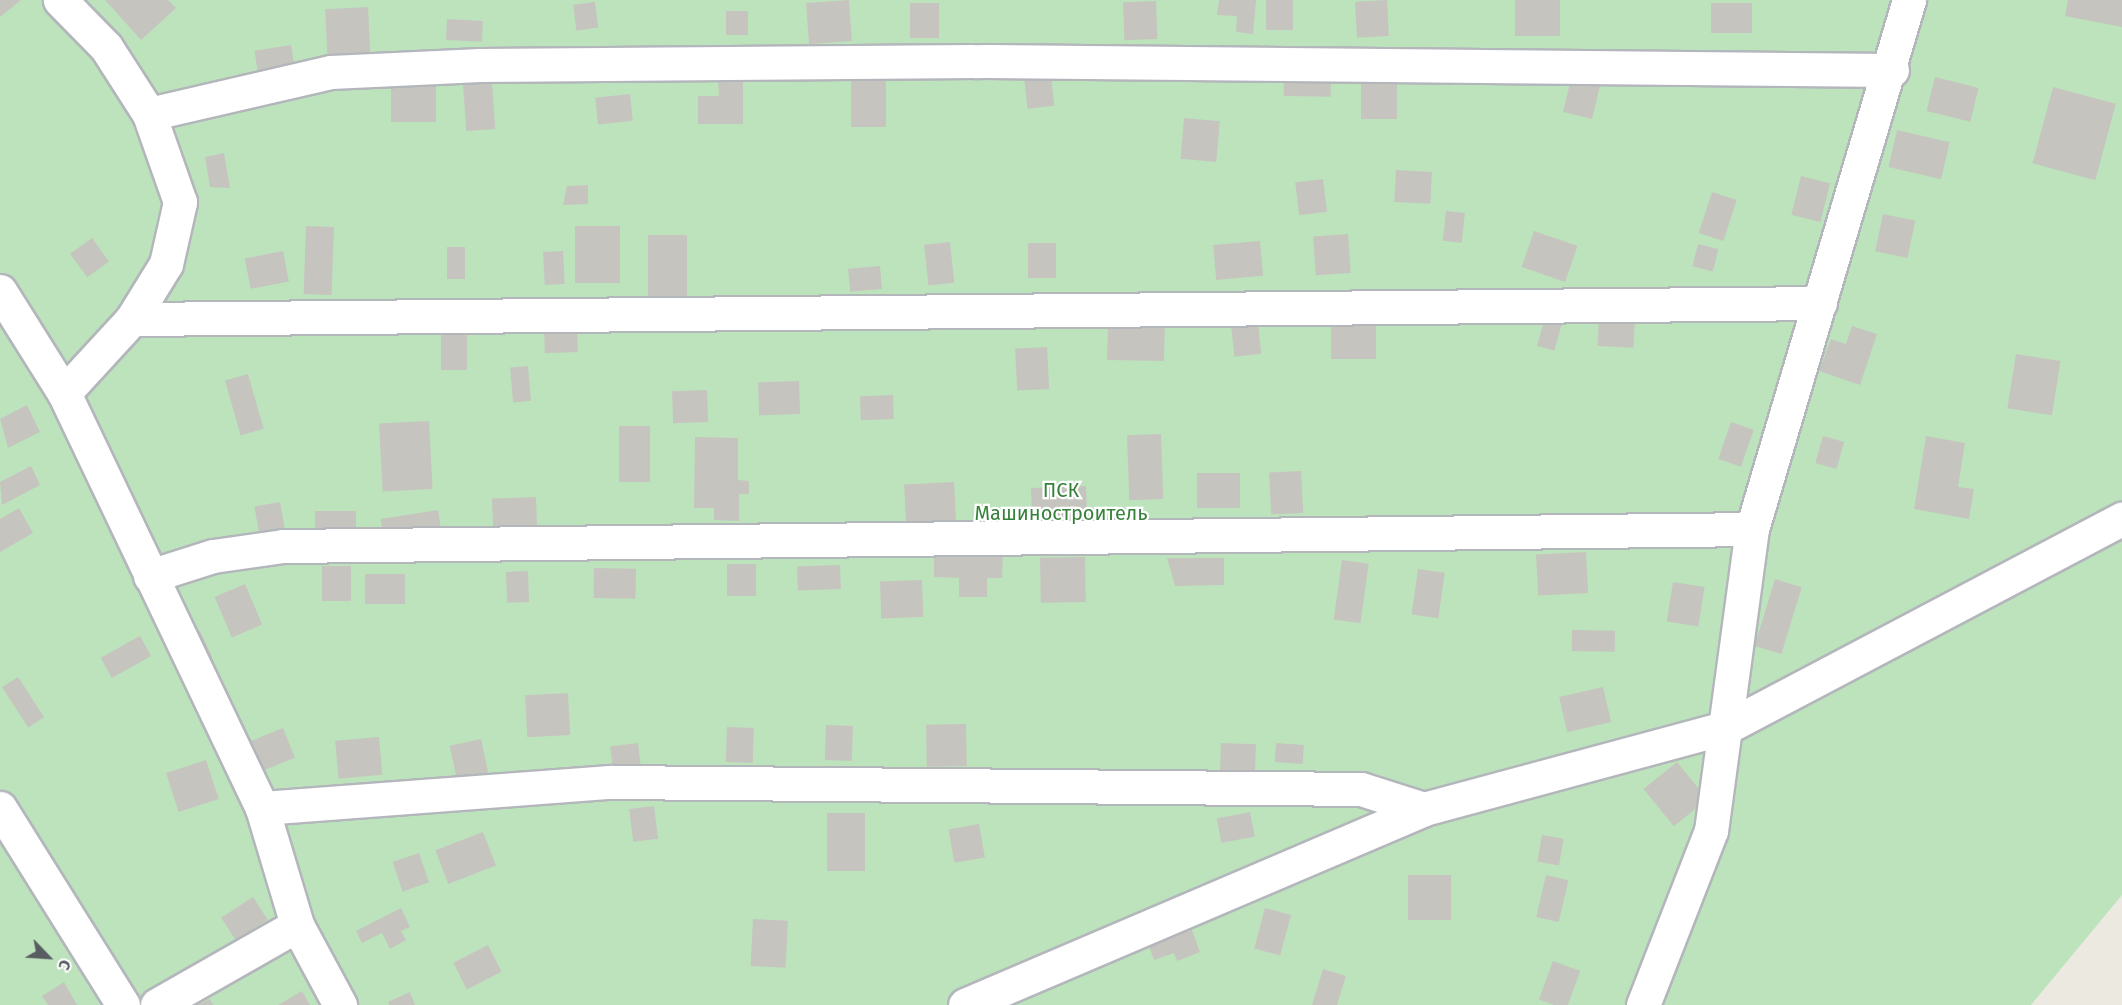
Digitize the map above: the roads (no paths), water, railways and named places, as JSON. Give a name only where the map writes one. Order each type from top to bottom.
[{"type":"street","points":[[60,0],[106,47],[148,114],[180,202],[166,264],[132,319],[64,393]]},
{"type":"street","points":[[1643,1005],[1711,831],[1752,529],[1892,70],[1909,0]]},
{"type":"street","points":[[148,114],[331,72],[480,65],[987,61],[1892,70]]},
{"type":"street","points":[[0,291],[64,393],[262,808],[297,925],[340,1005]]},
{"type":"street","points":[[132,319],[1820,303]]},
{"type":"street","points":[[965,1005],[1424,809],[1725,728],[2122,519]]},
{"type":"street","points":[[150,576],[213,555],[283,546],[1752,529]]},
{"type":"street","points":[[262,808],[610,782],[1360,789],[1424,809]]},
{"type":"street","points":[[0,808],[123,1005]]},
{"type":"street","points":[[157,1005],[297,925]]},
{"type":"park label","name":"ПСК Машиностроитель","points":[[1061,502]]}]
